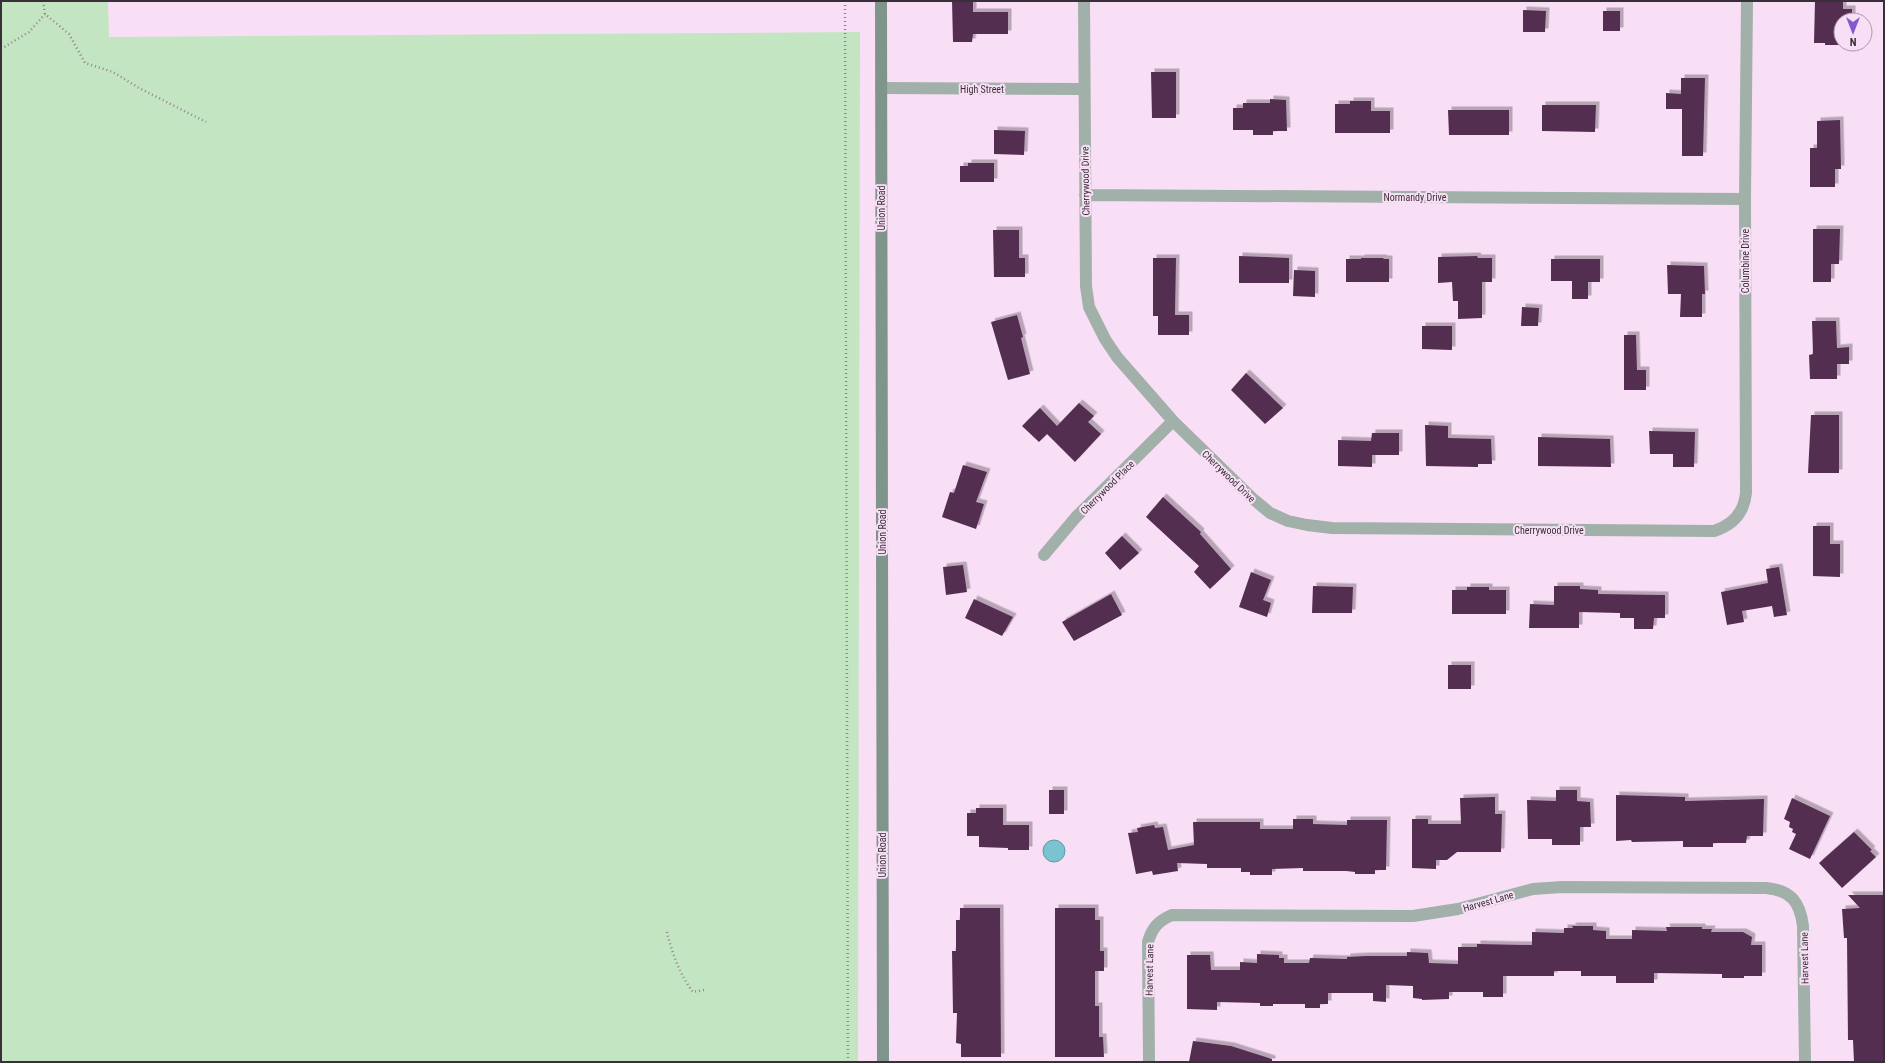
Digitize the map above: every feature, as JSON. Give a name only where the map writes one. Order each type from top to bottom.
[{"type":"main road","name":"Union Road","points":[[881,1],[883,1062]]},
{"type":"street","name":"Cherrywood Drive","points":[[1084,1],[1086,286],[1089,307],[1105,339],[1117,357],[1173,421],[1252,498],[1270,513],[1288,521],[1307,525],[1392,529],[1714,531],[1724,528],[1736,518]]},
{"type":"street","name":"Columbine Drive","points":[[1736,518],[1745,504],[1746,493],[1745,199],[1747,1]]},
{"type":"street","name":"High Street","points":[[881,88],[1084,89]]},
{"type":"street","name":"Normandy Drive","points":[[1085,195],[1745,199]]},
{"type":"street","name":"Cherrywood Place","points":[[1044,555],[1076,517],[1173,421]]},
{"type":"street","name":"Harvest Lane","points":[[1149,1062],[1148,942],[1155,926],[1163,919],[1172,915],[1413,916],[1458,909],[1533,889],[1570,887],[1766,888],[1778,889],[1786,893],[1799,907],[1803,926],[1805,1062]]},
{"type":"path","points":[[42,1],[46,14],[69,34],[85,63],[113,72],[139,88],[206,122]]},
{"type":"path","points":[[845,1],[848,1062]]},
{"type":"path","points":[[1,49],[29,32],[46,14]]},
{"type":"path","points":[[667,932],[670,944],[686,983],[693,992],[704,990]]},
{"type":"green space","points":[[1,1],[108,1],[109,37],[860,32],[858,1062],[1,1062]]},
{"type":"water","points":[[1054,840],[1058,841],[1064,847],[1064,855],[1058,861],[1054,862],[1050,861],[1044,855],[1043,851],[1044,847],[1050,841]]},
{"type":"building","points":[[952,1],[973,1],[973,12],[1008,12],[1008,34],[973,34],[972,42],[953,42]]},
{"type":"building","points":[[1815,1],[1843,1],[1843,9],[1852,9],[1852,12],[1833,12],[1833,45],[1814,43]]},
{"type":"building","points":[[1523,10],[1546,11],[1545,32],[1523,32]]},
{"type":"building","points":[[1603,11],[1620,11],[1620,31],[1603,31]]},
{"type":"building","points":[[1151,72],[1176,72],[1176,118],[1152,118]]},
{"type":"building","points":[[1681,78],[1705,78],[1703,156],[1682,156],[1682,109],[1666,109],[1666,93],[1681,94]]},
{"type":"building","points":[[1270,99],[1286,100],[1287,131],[1273,131],[1273,135],[1253,135],[1253,130],[1233,130],[1233,108],[1243,108],[1243,103],[1270,103]]},
{"type":"building","points":[[1350,101],[1371,101],[1371,111],[1390,111],[1390,133],[1335,133],[1335,104],[1350,104]]},
{"type":"building","points":[[1542,105],[1596,105],[1595,132],[1542,131]]},
{"type":"building","points":[[1448,110],[1509,110],[1509,135],[1449,135]]},
{"type":"building","points":[[1840,120],[1841,169],[1835,169],[1835,187],[1810,187],[1810,148],[1817,148],[1817,121]]},
{"type":"building","points":[[994,130],[1025,131],[1024,155],[994,154]]},
{"type":"building","points":[[968,163],[994,163],[994,182],[960,182],[960,166],[968,166]]},
{"type":"building","points":[[1813,229],[1840,229],[1839,264],[1831,264],[1831,282],[1813,282]]},
{"type":"building","points":[[993,230],[1019,230],[1019,258],[1025,258],[1025,277],[994,277]]},
{"type":"building","points":[[1239,256],[1289,258],[1289,283],[1239,283]]},
{"type":"building","points":[[1477,256],[1478,258],[1492,258],[1492,282],[1482,282],[1482,318],[1458,319],[1458,301],[1453,301],[1452,282],[1438,283],[1438,257]]},
{"type":"building","points":[[1153,258],[1176,258],[1175,315],[1189,315],[1189,335],[1158,335],[1158,316],[1153,316]]},
{"type":"building","points":[[1346,259],[1389,259],[1389,282],[1346,282]]},
{"type":"building","points":[[1551,259],[1600,259],[1600,282],[1588,282],[1588,299],[1572,299],[1572,281],[1551,281]]},
{"type":"building","points":[[1667,265],[1704,266],[1705,294],[1702,294],[1702,317],[1680,317],[1681,294],[1668,294]]},
{"type":"building","points":[[1294,270],[1315,271],[1315,297],[1293,296]]},
{"type":"building","points":[[1522,307],[1539,308],[1538,326],[1521,326]]},
{"type":"building","points":[[1017,315],[1030,374],[1008,380],[991,322]]},
{"type":"building","points":[[1812,321],[1836,321],[1837,348],[1849,347],[1849,364],[1837,364],[1837,379],[1810,379],[1809,355],[1813,354]]},
{"type":"building","points":[[1422,326],[1452,326],[1452,350],[1422,349]]},
{"type":"building","points":[[1624,335],[1636,335],[1637,370],[1646,370],[1646,390],[1624,390]]},
{"type":"building","points":[[1246,373],[1283,408],[1265,424],[1231,390]]},
{"type":"building","points":[[1079,403],[1094,416],[1088,422],[1101,434],[1075,462],[1047,434],[1039,442],[1022,426],[1040,408],[1057,426]]},
{"type":"building","points":[[1811,415],[1839,415],[1839,473],[1808,473]]},
{"type":"building","points":[[1425,425],[1448,426],[1448,438],[1491,439],[1492,464],[1478,464],[1478,467],[1426,466]]},
{"type":"building","points":[[1649,431],[1695,432],[1694,467],[1673,467],[1673,454],[1650,454]]},
{"type":"building","points":[[1372,433],[1399,433],[1399,455],[1372,455],[1372,467],[1338,466],[1338,440],[1371,441]]},
{"type":"building","points":[[1538,437],[1610,439],[1611,467],[1538,466]]},
{"type":"building","points":[[963,465],[987,472],[976,502],[984,504],[976,529],[942,517],[950,492],[954,493]]},
{"type":"building","points":[[1163,497],[1201,532],[1200,534],[1231,569],[1210,589],[1194,572],[1199,566],[1146,517]]},
{"type":"building","points":[[1813,526],[1830,526],[1830,544],[1840,544],[1840,577],[1813,576]]},
{"type":"building","points":[[1122,536],[1139,553],[1120,570],[1105,553]]},
{"type":"building","points":[[963,565],[967,592],[946,595],[943,567]]},
{"type":"building","points":[[1779,567],[1787,615],[1774,617],[1772,606],[1742,611],[1744,622],[1727,625],[1721,592],[1768,583],[1766,569]]},
{"type":"building","points":[[1251,572],[1271,580],[1263,600],[1271,603],[1267,617],[1239,607]]},
{"type":"building","points":[[1313,586],[1353,587],[1352,613],[1312,613]]},
{"type":"building","points":[[1554,586],[1580,586],[1580,589],[1598,590],[1598,594],[1665,595],[1665,618],[1654,618],[1653,629],[1634,629],[1634,618],[1620,618],[1620,613],[1579,612],[1579,628],[1529,628],[1530,604],[1554,605]]},
{"type":"building","points":[[1467,587],[1489,587],[1489,590],[1506,590],[1506,614],[1452,614],[1452,590],[1467,590]]},
{"type":"building","points":[[1111,594],[1122,615],[1074,641],[1062,622]]},
{"type":"building","points":[[974,599],[1013,617],[1002,636],[965,618]]},
{"type":"building","points":[[1448,665],[1471,665],[1471,689],[1448,689]]},
{"type":"building","points":[[1049,790],[1064,790],[1064,814],[1049,814]]},
{"type":"building","points":[[1556,790],[1577,790],[1577,801],[1590,802],[1591,827],[1580,827],[1580,845],[1552,845],[1552,839],[1528,839],[1527,800],[1556,801]]},
{"type":"building","points":[[1616,795],[1685,797],[1685,801],[1764,799],[1763,836],[1747,836],[1746,843],[1713,843],[1713,847],[1683,847],[1683,841],[1616,841]]},
{"type":"building","points":[[1495,797],[1495,814],[1502,814],[1501,852],[1457,852],[1447,860],[1436,860],[1436,869],[1412,868],[1412,819],[1428,819],[1428,824],[1461,824],[1460,798]]},
{"type":"building","points":[[1792,798],[1830,816],[1810,859],[1789,849],[1796,834],[1792,832],[1793,829],[1789,827],[1790,822],[1784,819]]},
{"type":"building","points":[[976,808],[1003,808],[1003,825],[1029,825],[1029,850],[1008,850],[1008,848],[979,847],[979,836],[967,836],[967,813],[976,813]]},
{"type":"building","points":[[1293,819],[1313,819],[1313,824],[1347,825],[1347,820],[1387,820],[1386,870],[1375,870],[1375,874],[1355,874],[1355,872],[1346,871],[1303,871],[1303,868],[1272,869],[1272,875],[1250,875],[1250,872],[1241,872],[1241,868],[1207,868],[1207,864],[1177,863],[1178,871],[1153,875],[1152,871],[1136,874],[1128,833],[1138,832],[1137,828],[1154,825],[1155,828],[1163,827],[1168,850],[1194,845],[1193,822],[1260,822],[1260,829],[1293,829]]},
{"type":"building","points":[[1854,832],[1872,850],[1870,851],[1876,857],[1842,888],[1819,863]]},
{"type":"building","points":[[1848,895],[1884,895],[1884,1062],[1854,1062],[1853,1040],[1848,1040],[1847,938],[1844,938],[1842,909],[1860,908]]},
{"type":"building","points":[[960,908],[1000,908],[1001,1057],[961,1057],[961,1044],[956,1043],[957,1013],[953,1013],[952,951],[956,951],[956,920],[960,920]]},
{"type":"building","points":[[1055,908],[1095,908],[1095,920],[1100,920],[1100,951],[1104,951],[1104,971],[1095,971],[1095,1006],[1099,1006],[1099,1037],[1103,1037],[1104,1057],[1055,1057]]},
{"type":"building","points":[[1572,926],[1593,926],[1593,930],[1606,931],[1606,939],[1632,939],[1632,930],[1667,931],[1666,927],[1702,927],[1702,929],[1712,929],[1711,932],[1743,932],[1752,937],[1751,945],[1762,945],[1762,976],[1722,978],[1722,974],[1654,973],[1654,983],[1616,983],[1616,976],[1581,976],[1581,971],[1554,971],[1554,976],[1503,976],[1503,997],[1483,997],[1483,992],[1449,992],[1449,999],[1422,1000],[1413,998],[1413,986],[1386,985],[1386,1002],[1373,1001],[1373,993],[1328,993],[1328,1004],[1320,1004],[1320,1008],[1305,1008],[1305,1004],[1273,1004],[1273,1006],[1260,1006],[1260,1003],[1217,1002],[1217,1010],[1187,1009],[1187,955],[1210,955],[1211,970],[1240,970],[1240,962],[1257,963],[1257,954],[1279,955],[1279,958],[1284,958],[1284,963],[1309,963],[1310,958],[1347,959],[1347,957],[1366,956],[1407,956],[1407,952],[1428,953],[1429,963],[1458,964],[1458,947],[1477,947],[1477,944],[1532,945],[1532,932],[1564,933],[1564,928],[1573,928]]},
{"type":"building","points":[[1193,1041],[1231,1046],[1272,1059],[1272,1062],[1189,1062]]}]
